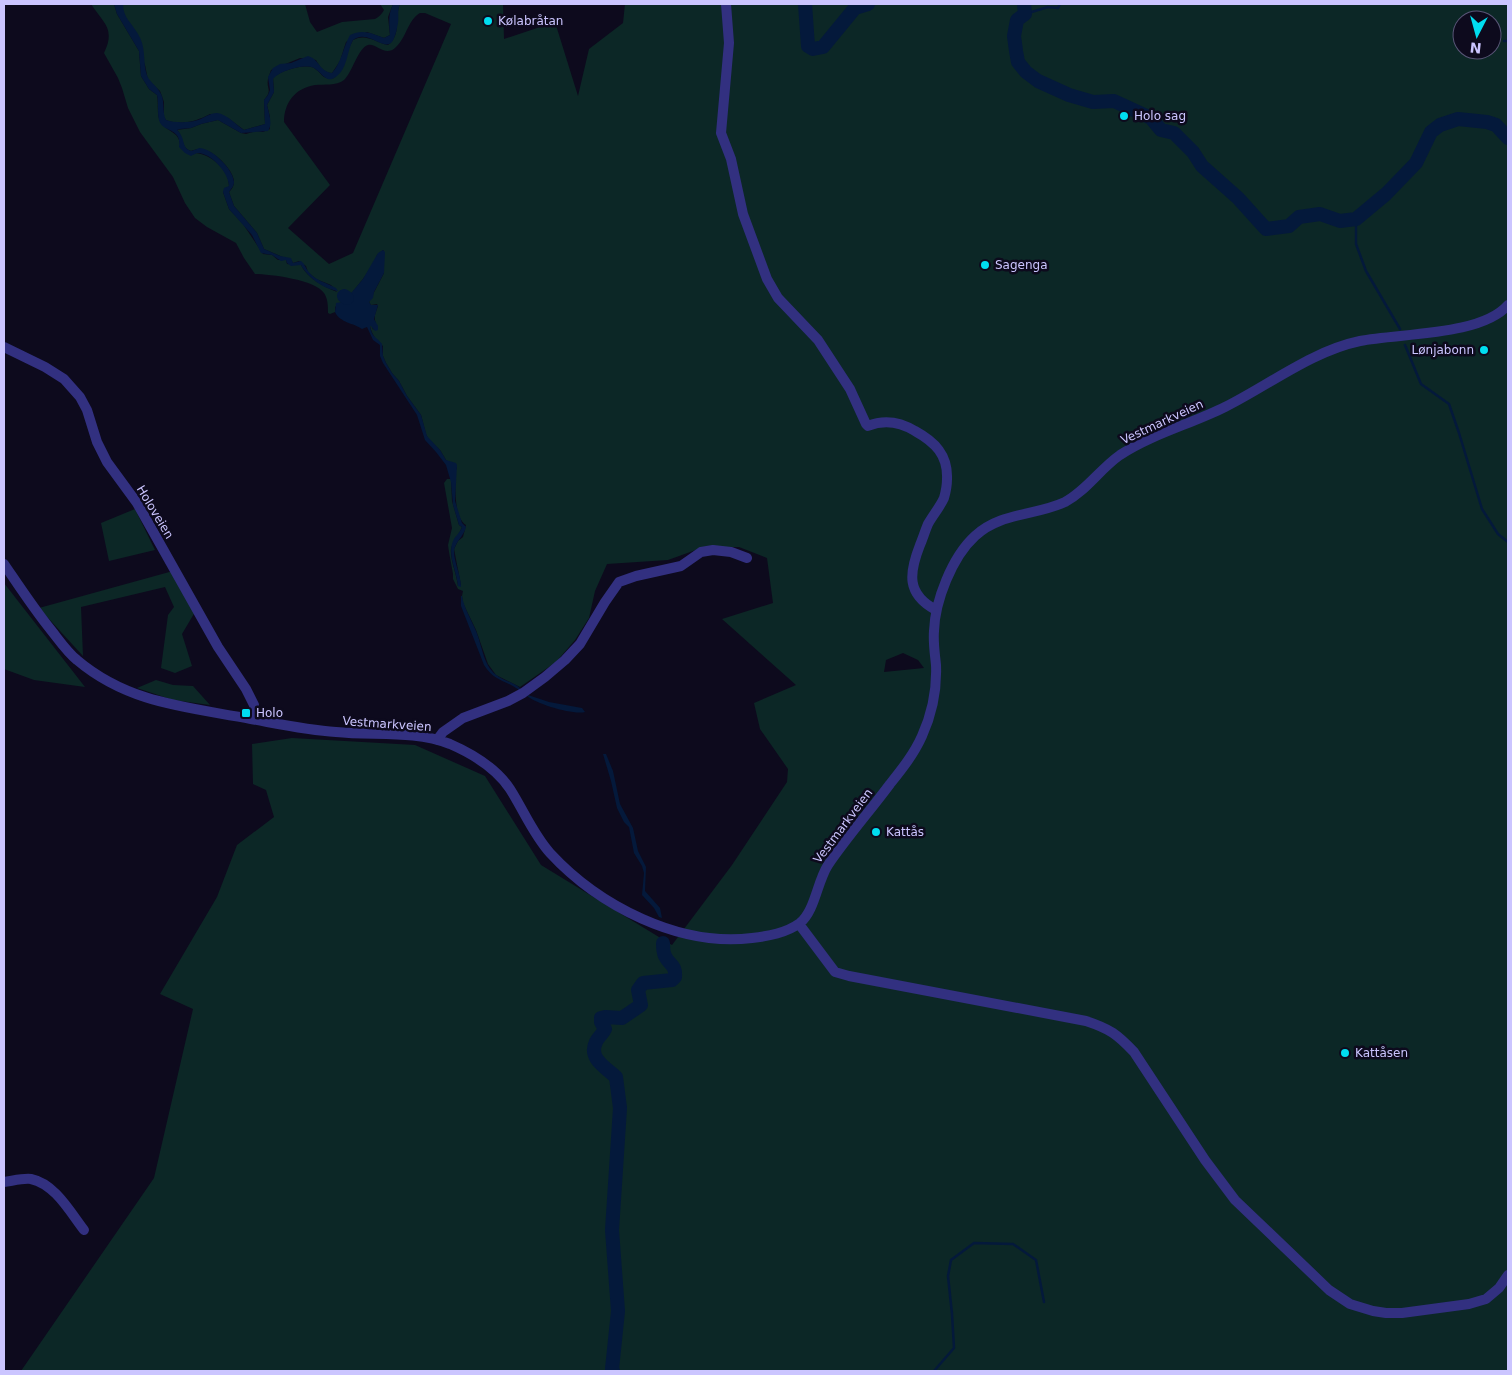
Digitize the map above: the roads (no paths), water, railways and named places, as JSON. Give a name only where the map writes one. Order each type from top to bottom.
[{"type":"street","points":[[726,4],[729,43],[721,134],[731,159],[743,214],[767,279],[778,298],[818,340],[850,389],[862,418],[868,426],[878,422],[891,422],[905,426],[926,438],[943,455],[947,465],[944,498],[928,524],[915,558],[912,579],[916,594],[928,606],[936,610]]},
{"type":"street","name":"Vestmarkveien","points":[[4,564],[60,642],[75,659],[97,675],[130,693],[193,709],[317,731],[399,734],[437,740],[472,755],[493,770],[510,789],[532,829],[550,853],[596,892],[634,916],[684,933],[742,940],[769,936],[789,930],[804,919],[811,908],[820,879],[828,865],[900,772],[923,734],[930,714],[935,687],[934,635],[936,610],[955,562],[964,547],[974,537],[998,520],[1051,507],[1074,497],[1105,467],[1121,455],[1147,441],[1225,407],[1324,353],[1359,341],[1477,324],[1493,317],[1508,305]]},
{"type":"street","name":"Holoveien","points":[[4,347],[45,367],[64,379],[80,397],[87,410],[97,442],[107,462],[137,503],[218,647],[246,690],[254,705],[253,719]]},
{"type":"street","points":[[437,740],[443,732],[463,718],[508,701],[523,693],[565,660],[580,644],[619,582],[680,566],[701,552],[713,550],[731,552],[747,558]]},
{"type":"street","points":[[799,924],[835,972],[1086,1021],[1105,1027],[1134,1052],[1205,1160],[1235,1200],[1329,1290],[1350,1304],[1386,1313],[1402,1313],[1469,1304],[1486,1299],[1499,1288],[1508,1275]]},
{"type":"street","points":[[4,1182],[29,1179],[42,1183],[60,1198],[84,1230]]},
{"type":"water","points":[[114,4],[123,4],[126,17],[141,39],[147,75],[161,94],[166,120],[190,122],[217,113],[228,118],[244,130],[265,124],[264,100],[270,90],[268,77],[273,68],[280,64],[291,63],[308,56],[325,70],[332,73],[338,64],[350,35],[363,32],[384,38],[390,35],[389,19],[391,8],[393,4],[400,4],[397,29],[392,42],[385,44],[363,37],[354,39],[343,69],[336,77],[332,79],[326,78],[314,68],[305,66],[276,76],[273,79],[274,92],[267,105],[270,115],[268,131],[241,133],[218,120],[177,130],[188,150],[191,151],[199,148],[210,151],[230,171],[234,182],[229,192],[234,206],[257,233],[264,249],[280,256],[291,258],[293,263],[301,261],[314,277],[336,288],[338,291],[327,288],[317,282],[301,265],[291,266],[286,260],[281,261],[272,255],[261,253],[252,235],[229,209],[223,192],[224,188],[229,186],[223,170],[208,156],[197,153],[191,156],[185,153],[179,147],[178,136],[161,124],[158,117],[157,95],[149,89],[141,76],[139,51],[117,14]]},
{"type":"water","points":[[383,250],[385,252],[384,273],[374,292],[373,298],[369,302],[371,305],[378,305],[374,319],[378,330],[375,331],[370,326],[373,335],[382,344],[386,363],[421,415],[427,436],[440,450],[446,460],[457,465],[455,501],[462,523],[466,527],[454,551],[461,587],[458,586],[451,546],[462,527],[459,525],[453,505],[451,482],[446,465],[425,440],[417,415],[383,363],[380,356],[380,345],[373,340],[367,327],[362,329],[344,321],[335,312],[336,303],[342,302],[347,298],[363,279],[378,253]]},
{"type":"water","points":[[461,596],[491,670],[521,689],[519,690],[492,675],[484,665],[461,606]]},
{"type":"water","points":[[528,695],[549,702],[582,708],[585,712],[579,713],[555,708],[538,702]]},
{"type":"water","points":[[603,754],[606,754],[613,771],[620,804],[633,828],[638,851],[646,867],[645,891],[660,908],[662,918],[659,917],[654,908],[642,895],[644,873],[634,853],[629,827],[624,822],[617,808]]},
{"type":"waterway","points":[[805,4],[808,46],[813,49],[823,47],[855,8],[868,4]]},
{"type":"waterway","points":[[1024,4],[1025,14],[1017,20],[1014,36],[1018,62],[1026,72],[1038,81],[1069,95],[1093,102],[1114,101],[1151,118],[1161,130],[1174,133],[1193,152],[1202,166],[1238,198],[1266,229],[1289,226],[1299,217],[1320,214],[1340,221],[1356,219],[1386,194],[1416,163],[1431,132],[1440,125],[1458,119],[1487,122],[1496,125],[1508,138]]},
{"type":"waterway","points":[[1025,14],[1048,7],[1058,8],[1060,4]]},
{"type":"waterway","points":[[1356,219],[1356,244],[1366,271],[1400,329]]},
{"type":"waterway","points":[[1405,345],[1421,384],[1449,404],[1482,509],[1498,534],[1508,542]]},
{"type":"waterway","points":[[613,1371],[618,1311],[612,1230],[620,1108],[616,1077],[599,1062],[594,1053],[594,1048],[605,1029],[601,1018],[622,1018],[641,1005],[638,990],[643,983],[672,980],[675,977],[673,967],[664,954],[663,943]]},
{"type":"waterway","points":[[934,1371],[954,1348],[948,1276],[951,1260],[974,1243],[1013,1244],[1036,1260],[1044,1302]]},
{"type":"place","name":"Kølabråtan","points":[[488,21]]},
{"type":"place","name":"Holo sag","points":[[1124,116]]},
{"type":"place","name":"Sagenga","points":[[985,265]]},
{"type":"place","name":"Lønjabonn","points":[[1484,350]]},
{"type":"place","name":"Holo","points":[[246,713]]},
{"type":"place","name":"Kattås","points":[[876,832]]},
{"type":"place","name":"Kattåsen","points":[[1345,1053]]}]
